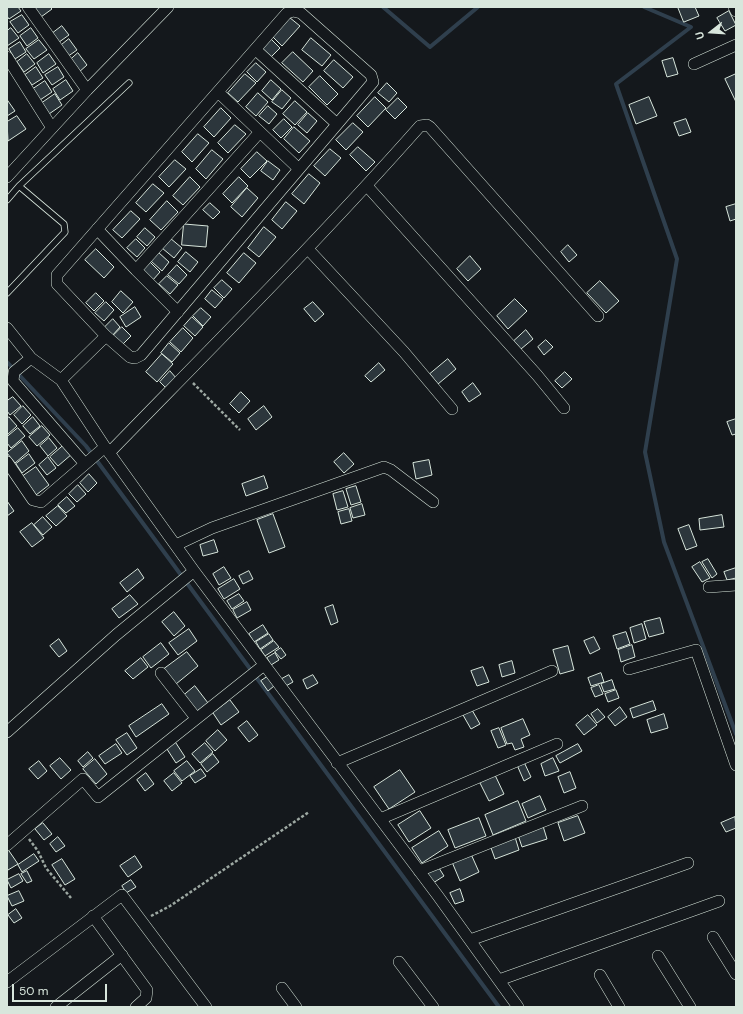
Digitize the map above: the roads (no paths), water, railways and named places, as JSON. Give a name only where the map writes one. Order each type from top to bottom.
[{"type":"street","points":[[28,7],[87,90]]},
{"type":"street","points":[[7,177],[87,90],[168,7]]},
{"type":"street","points":[[734,7],[736,11]]},
{"type":"street","points":[[293,11],[301,13],[371,74],[372,82],[178,312],[141,355],[135,358],[126,354],[106,336],[57,284],[57,275],[218,92],[287,13],[293,11]]},
{"type":"street","points":[[694,64],[736,44]]},
{"type":"street","points":[[256,50],[337,124]]},
{"type":"street","points":[[7,58],[52,128]]},
{"type":"street","points":[[218,92],[259,133],[299,169]]},
{"type":"street","points":[[7,462],[33,500],[41,502],[87,462],[104,451],[185,375],[308,249],[367,186],[420,126],[427,125],[598,316]]},
{"type":"street","points":[[136,270],[259,133]]},
{"type":"street","points":[[367,186],[537,375],[564,408]]},
{"type":"street","points":[[97,229],[178,312]]},
{"type":"street","points":[[308,249],[404,352],[452,409]]},
{"type":"street","points":[[7,328],[28,361],[61,380],[104,451],[176,545],[191,574],[259,668],[380,819],[499,980],[512,1005]]},
{"type":"street","points":[[61,380],[106,336]]},
{"type":"street","points":[[28,361],[14,372],[12,377],[13,383],[87,462]]},
{"type":"street","points":[[176,545],[212,528],[384,467],[391,470],[433,502]]},
{"type":"street","points":[[7,732],[176,584],[191,574]]},
{"type":"street","points":[[709,587],[736,585]]},
{"type":"street","points":[[629,668],[696,650],[736,765]]},
{"type":"street","points":[[8,842],[24,831],[83,779],[98,797],[259,668]]},
{"type":"street","points":[[336,763],[552,672]]},
{"type":"street","points":[[161,673],[196,718]]},
{"type":"street","points":[[380,819],[557,744]]},
{"type":"street","points":[[419,872],[582,806]]},
{"type":"street","points":[[470,940],[688,863]]},
{"type":"street","points":[[7,982],[122,895],[206,1007]]},
{"type":"street","points":[[499,980],[720,901]]},
{"type":"street","points":[[93,916],[147,990],[146,998],[136,1007]]},
{"type":"street","points":[[713,937],[736,974]]},
{"type":"street","points":[[56,1007],[122,955]]},
{"type":"street","points":[[658,956],[690,1007]]},
{"type":"street","points":[[399,962],[433,1007]]},
{"type":"street","points":[[600,975],[619,1007]]},
{"type":"street","points":[[282,988],[296,1007]]},
{"type":"lane","points":[[7,200],[19,186],[129,83]]},
{"type":"lane","points":[[7,293],[65,232],[66,228],[64,224],[19,186]]},
{"type":"waterway","points":[[383,7],[430,47],[478,7]]},
{"type":"waterway","points":[[644,7],[691,27],[616,84],[677,259],[645,452],[664,542],[736,734]]},
{"type":"waterway","points":[[7,362],[86,446],[499,1007]]}]
